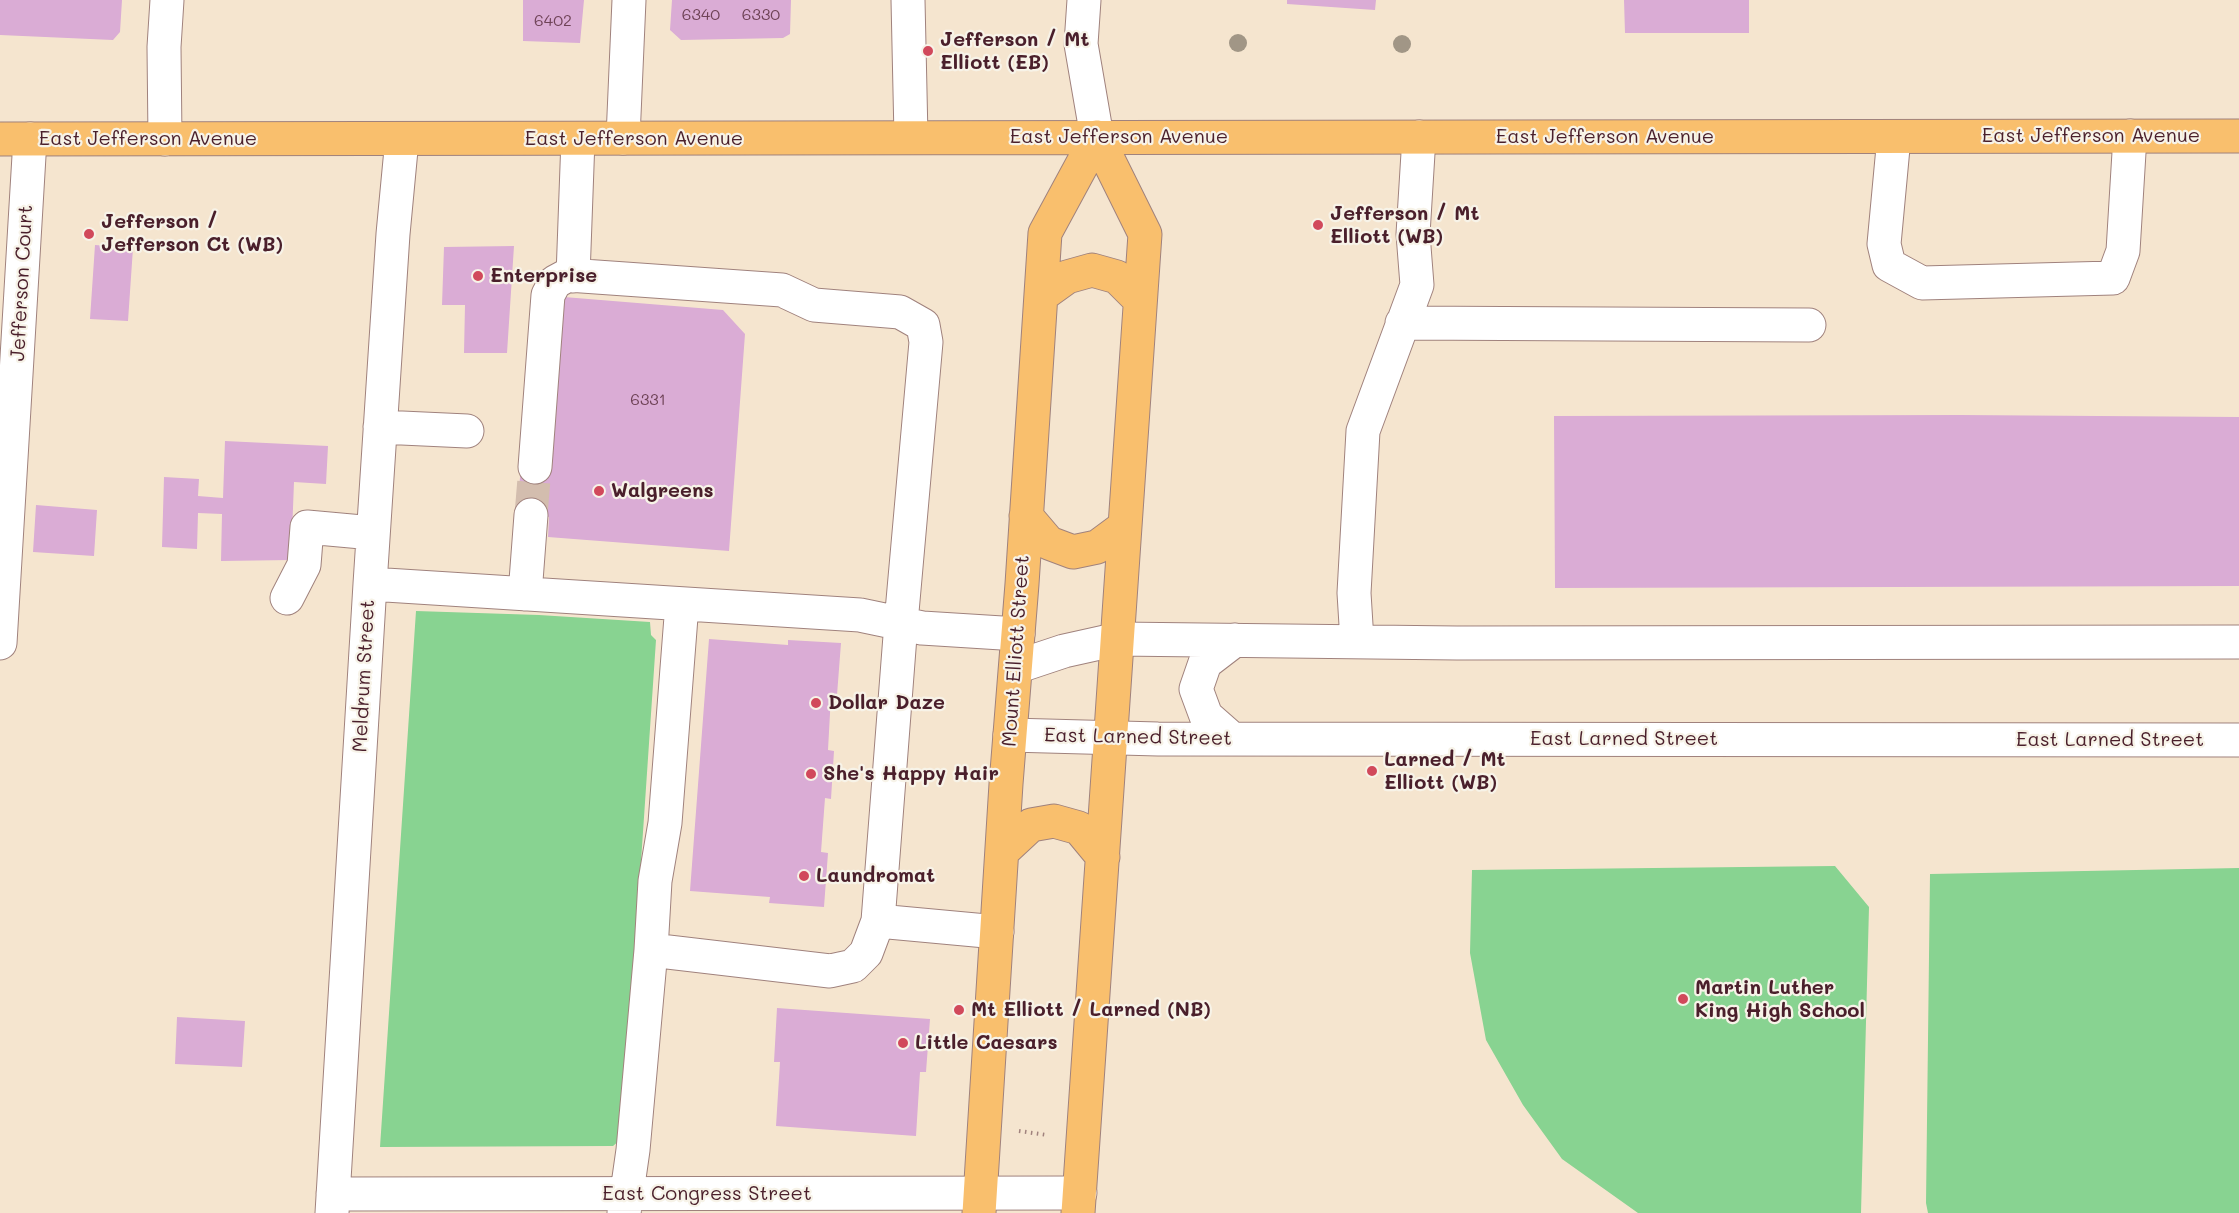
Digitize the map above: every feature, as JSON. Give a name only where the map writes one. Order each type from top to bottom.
[{"type":"main road","name":"East Jefferson Avenue","points":[[15,139],[2239,136]]},
{"type":"main road","name":"Mount Elliott Street","points":[[980,1203],[1045,233],[1097,137]]},
{"type":"main road","points":[[1079,1203],[1145,234],[1097,137]]},
{"type":"main road","points":[[1042,295],[1067,277],[1092,270],[1117,277],[1140,300]]},
{"type":"main road","points":[[1026,516],[1049,543],[1073,552],[1097,548],[1124,527]]},
{"type":"main road","points":[[1003,851],[1031,825],[1054,820],[1079,828],[1103,857]]},
{"type":"street","points":[[165,139],[164,47],[167,0]]},
{"type":"street","points":[[623,138],[628,0]]},
{"type":"street","points":[[908,0],[911,137]]},
{"type":"street","points":[[1084,0],[1081,44],[1097,137]]},
{"type":"street","points":[[1894,137],[1884,244],[1889,266],[1922,283],[2113,278],[2123,251],[2130,136]]},
{"type":"street","points":[[1357,641],[1354,593],[1363,431],[1417,285],[1413,234],[1419,137]]},
{"type":"street","name":"Jefferson Court","points":[[0,643],[15,139]]},
{"type":"street","name":"Meldrum Street","points":[[332,1203],[380,427],[402,139]]},
{"type":"street","points":[[573,276],[578,139]]},
{"type":"street","points":[[535,466],[548,295],[555,282],[568,275],[782,290],[814,305],[900,312],[923,326],[926,342],[878,921],[866,953],[852,966],[830,971],[651,950]]},
{"type":"street","points":[[1402,323],[1809,325]]},
{"type":"street","points":[[380,427],[467,431]]},
{"type":"street","points":[[525,594],[531,515]]},
{"type":"street","points":[[287,598],[304,565],[307,527],[374,533]]},
{"type":"street","points":[[370,584],[860,615],[932,629],[1018,634]]},
{"type":"street","points":[[625,1203],[633,1150],[655,881],[665,823],[682,604]]},
{"type":"street","points":[[1016,667],[1064,651],[1118,639],[2239,642]]},
{"type":"street","points":[[1231,738],[1206,716],[1196,689],[1205,663],[1235,640]]},
{"type":"street","name":"East Larned Street","points":[[1010,735],[1231,738],[2239,740]]},
{"type":"street","points":[[878,921],[997,932]]},
{"type":"street","name":"East Congress Street","points":[[332,1203],[1079,1203]]},
{"type":"path","points":[[1018,1131],[1054,1135]]},
{"type":"green space","points":[[416,611],[650,622],[651,635],[656,640],[623,1127],[620,1140],[613,1146],[380,1147]]},
{"type":"green space","points":[[1835,866],[1869,907],[1861,1213],[1638,1213],[1562,1159],[1523,1105],[1486,1040],[1470,953],[1472,870]]},
{"type":"green space","points":[[2239,868],[2239,1213],[1928,1213],[1926,1203],[1930,874]]},
{"type":"building","points":[[0,0],[122,0],[120,32],[113,40],[0,35]]},
{"type":"building","points":[[523,0],[584,0],[580,43],[523,41]]},
{"type":"building","points":[[672,0],[791,0],[790,34],[783,38],[681,40],[670,30]]},
{"type":"building","points":[[1287,0],[1376,0],[1375,10],[1287,4]]},
{"type":"building","points":[[1624,0],[1749,0],[1749,33],[1625,33]]},
{"type":"building","points":[[95,245],[133,248],[128,321],[90,319]]},
{"type":"building","name":"Enterprise","points":[[514,246],[507,353],[464,353],[465,305],[442,305],[444,247]]},
{"type":"building","points":[[564,297],[723,310],[745,334],[729,551],[548,537],[549,517],[517,514],[521,465],[552,468]]},
{"type":"building","points":[[1554,416],[2239,417],[2239,586],[1555,588]]},
{"type":"building","points":[[225,441],[328,446],[326,484],[294,482],[291,560],[221,561],[222,514],[198,513],[197,549],[162,547],[164,477],[199,479],[198,496],[223,498]]},
{"type":"building","points":[[36,505],[97,510],[94,556],[33,552]]},
{"type":"building","points":[[709,639],[788,645],[788,640],[841,643],[837,695],[831,695],[828,750],[834,751],[831,799],[825,798],[821,852],[828,853],[824,907],[769,903],[770,897],[690,891]]},
{"type":"building","points":[[777,1008],[930,1019],[926,1072],[920,1072],[916,1136],[776,1126],[780,1062],[774,1062]]},
{"type":"building","points":[[177,1017],[245,1021],[242,1067],[175,1064]]},
{"type":"tunnel","points":[[531,515],[535,467]]},
{"type":"place","name":"Jefferson / Mt Elliott (EB)","points":[[928,51]]},
{"type":"place","name":"Jefferson / Mt Elliott (WB)","points":[[1318,225]]},
{"type":"place","name":"Jefferson / Jefferson Ct (WB)","points":[[89,234]]},
{"type":"place","name":"Enterprise","points":[[478,276]]},
{"type":"place","name":"Walgreens","points":[[599,491]]},
{"type":"place","name":"Dollar Daze","points":[[816,703]]},
{"type":"place","name":"Larned / Mt Elliott (WB)","points":[[1372,771]]},
{"type":"place","name":"She's Happy Hair","points":[[811,774]]},
{"type":"place","name":"Laundromat","points":[[804,876]]},
{"type":"place","name":"Martin Luther King High School","points":[[1683,999]]},
{"type":"place","name":"Mt Elliott / Larned (NB)","points":[[959,1010]]},
{"type":"place","name":"Little Caesars","points":[[903,1043]]}]
